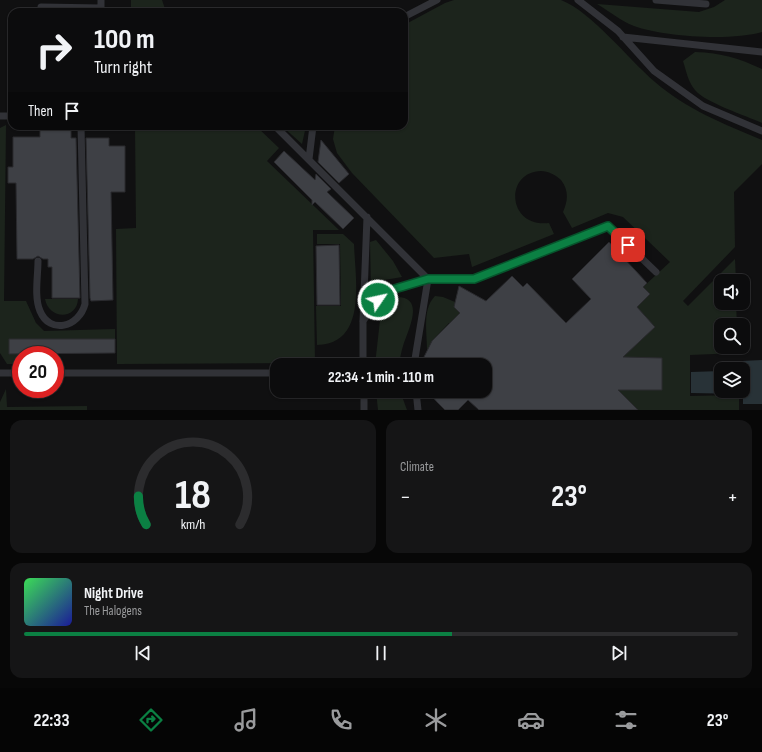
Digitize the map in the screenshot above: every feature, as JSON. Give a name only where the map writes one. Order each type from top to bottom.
[{"type":"lane","points":[[408,15],[438,0]]},
{"type":"lane","points":[[578,0],[623,37],[654,71],[703,106],[762,131]]},
{"type":"lane","points":[[656,0],[706,4]]},
{"type":"lane","points":[[41,8],[100,8]]},
{"type":"lane","points":[[623,37],[761,51]]},
{"type":"lane","points":[[38,261],[38,302],[43,317],[56,325],[72,323],[78,318],[85,304],[81,130]]},
{"type":"lane","points":[[279,130],[428,279]]},
{"type":"lane","points":[[308,159],[312,130]]},
{"type":"lane","points":[[364,358],[363,321],[366,217]]},
{"type":"lane","points":[[363,321],[378,300],[391,290],[428,279],[474,279],[608,226],[656,272]]},
{"type":"lane","points":[[415,358],[428,279]]},
{"type":"lane","points":[[0,373],[12,373]]},
{"type":"lane","points":[[64,373],[270,373]]},
{"type":"lane","points":[[364,398],[364,410]]},
{"type":"lane","points":[[417,398],[418,410]]},
{"type":"shaded area","points":[[131,0],[162,0],[165,8],[131,8]]},
{"type":"shaded area","points":[[454,0],[561,0],[573,6],[597,25],[644,72],[667,92],[692,108],[762,140],[762,164],[734,192],[735,247],[683,301],[688,306],[714,280],[714,310],[736,310],[737,318],[714,318],[714,354],[690,355],[690,396],[714,396],[714,398],[739,398],[739,410],[638,410],[610,383],[611,368],[655,327],[637,307],[650,294],[643,287],[670,262],[623,217],[608,213],[572,228],[563,212],[567,196],[564,184],[561,180],[554,175],[541,171],[529,174],[521,180],[516,189],[515,199],[518,209],[525,217],[535,222],[549,223],[554,234],[472,267],[469,254],[434,258],[352,173],[337,153],[333,139],[334,130],[408,130],[408,23],[445,3]]},
{"type":"shaded area","points":[[725,0],[762,0],[762,32],[749,35],[716,37],[662,33],[629,24],[597,4],[699,12],[714,7]]},
{"type":"shaded area","points":[[695,52],[730,57],[762,69],[762,123],[716,104],[700,95],[695,90],[689,80],[683,61]]},
{"type":"shaded area","points":[[6,125],[4,301],[26,301],[36,323],[44,331],[115,329],[115,339],[9,339],[9,354],[12,354],[12,364],[7,364],[0,353],[0,128]]},
{"type":"shaded area","points":[[135,130],[260,130],[279,148],[267,161],[339,230],[313,230],[315,358],[270,358],[270,363],[117,364],[116,229],[136,228]]},
{"type":"shaded area","points":[[286,130],[305,130],[302,144]]},
{"type":"shaded area","points":[[317,234],[343,234],[354,244],[356,291],[355,307],[351,322],[344,334],[333,342],[317,345],[316,306],[341,306],[340,244],[317,244]]},
{"type":"shaded area","points":[[376,240],[393,261],[402,277],[384,280],[371,289],[370,242]]},
{"type":"shaded area","points":[[735,259],[736,274],[720,274]]},
{"type":"shaded area","points":[[435,296],[443,297],[455,302],[454,307],[484,337],[467,341],[449,323],[432,341],[427,350],[427,314],[431,301]]},
{"type":"shaded area","points":[[394,297],[404,298],[410,302],[413,307],[411,323],[402,348],[400,358],[376,358],[380,320],[384,303]]},
{"type":"shaded area","points":[[45,299],[78,299],[73,311],[63,315],[52,311]]},
{"type":"shaded area","points":[[762,360],[762,404],[743,404],[743,398],[750,398],[750,362],[742,361]]},
{"type":"shaded area","points":[[714,371],[714,393],[691,393],[691,372]]},
{"type":"shaded area","points":[[6,389],[7,407],[87,406],[87,410],[0,410],[0,402]]},
{"type":"shaded area","points":[[377,398],[403,398],[407,410],[378,410]]},
{"type":"building","points":[[40,130],[71,130],[71,138],[76,138],[80,298],[52,298],[52,267],[48,267],[48,259],[43,259],[38,256],[33,259],[17,259],[16,183],[8,183],[8,167],[13,167],[13,137],[40,137]]},
{"type":"building","points":[[86,138],[109,138],[109,146],[125,146],[125,192],[111,192],[113,300],[91,301],[90,298]]},
{"type":"building","points":[[321,140],[349,174],[339,183],[318,162]]},
{"type":"building","points":[[284,151],[315,180],[316,174],[331,189],[327,192],[354,218],[343,229],[315,202],[312,205],[312,200],[274,162]]},
{"type":"building","points":[[609,242],[647,283],[643,287],[650,294],[637,307],[655,327],[623,357],[662,358],[662,390],[618,390],[638,410],[479,410],[468,400],[458,410],[445,410],[433,398],[492,398],[492,358],[424,358],[432,341],[460,313],[454,307],[459,286],[486,301],[512,276],[523,287],[527,283],[566,323],[591,299],[572,279]]},
{"type":"building","points":[[339,245],[340,305],[317,305],[316,246]]},
{"type":"building","points":[[9,339],[115,339],[115,353],[64,353],[64,346],[12,346],[12,354],[9,354]]},
{"type":"route","points":[[378,300],[391,290],[428,279],[474,279],[608,226],[628,245]]}]
